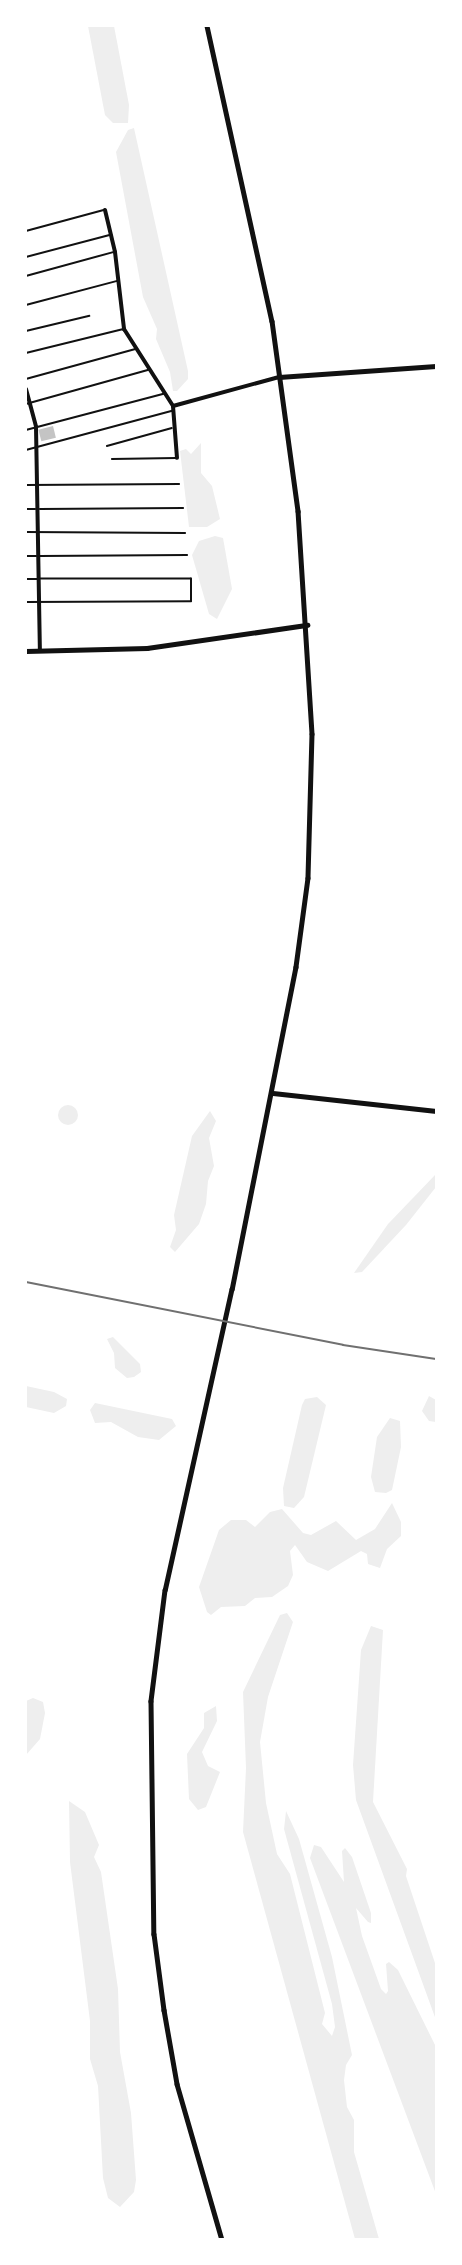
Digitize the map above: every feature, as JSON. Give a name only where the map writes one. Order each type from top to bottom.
[{"type":"street","points":[[207,26],[272,321],[298,511],[307,625],[312,766],[308,879],[296,967],[273,1093],[232,1289],[165,1590],[151,1701],[150,1787],[154,1934],[164,2010],[177,2084],[222,2240]]},
{"type":"street","points":[[105,210],[120,280],[124,329],[173,408],[177,458]]},
{"type":"street","points":[[173,408],[279,376],[436,366]]},
{"type":"street","points":[[26,389],[27,404],[36,427],[41,602],[40,651]]},
{"type":"street","points":[[26,651],[147,648],[307,625]]},
{"type":"street","points":[[273,1093],[436,1111]]},
{"type":"lane","points":[[26,231],[105,210]]},
{"type":"lane","points":[[26,257],[111,234]]},
{"type":"lane","points":[[26,276],[115,252]]},
{"type":"lane","points":[[26,305],[120,280]]},
{"type":"lane","points":[[26,331],[89,316]]},
{"type":"lane","points":[[26,353],[124,329]]},
{"type":"lane","points":[[26,379],[137,349]]},
{"type":"lane","points":[[27,404],[149,370]]},
{"type":"lane","points":[[26,430],[163,394]]},
{"type":"lane","points":[[26,450],[173,408]]},
{"type":"lane","points":[[106,446],[175,427]]},
{"type":"lane","points":[[112,459],[177,458]]},
{"type":"lane","points":[[26,485],[179,484]]},
{"type":"lane","points":[[26,509],[183,508]]},
{"type":"lane","points":[[26,532],[185,533]]},
{"type":"lane","points":[[26,556],[187,555]]},
{"type":"lane","points":[[26,579],[191,579],[191,601],[26,602]]},
{"type":"shaded area","points":[[88,26],[114,26],[129,105],[128,123],[113,123],[105,115]]},
{"type":"shaded area","points":[[134,128],[188,371],[188,379],[177,391],[173,391],[170,372],[156,339],[157,329],[143,297],[116,152],[128,130]]},
{"type":"shaded area","points":[[201,443],[201,473],[212,486],[220,519],[207,527],[189,527],[180,451],[186,449],[191,454]]},
{"type":"shaded area","points":[[215,536],[223,538],[232,589],[217,619],[209,614],[192,555],[199,541]]},
{"type":"shaded area","points":[[64,1105],[72,1105],[78,1111],[78,1119],[72,1125],[64,1125],[58,1119],[58,1111]]},
{"type":"shaded area","points":[[210,1111],[216,1121],[209,1138],[214,1166],[208,1181],[206,1204],[199,1224],[175,1252],[170,1247],[176,1230],[174,1215],[192,1136]]},
{"type":"shaded area","points":[[436,1174],[436,1187],[406,1225],[362,1272],[354,1273],[388,1224]]},
{"type":"shaded area","points":[[113,1337],[140,1364],[141,1372],[134,1377],[127,1378],[115,1368],[114,1353],[107,1339]]},
{"type":"shaded area","points":[[26,1386],[54,1392],[67,1399],[66,1406],[54,1413],[26,1407]]},
{"type":"shaded area","points":[[429,1396],[436,1400],[436,1422],[429,1421],[422,1411]]},
{"type":"shaded area","points":[[317,1397],[326,1405],[304,1497],[294,1508],[284,1506],[283,1488],[302,1405],[305,1399]]},
{"type":"shaded area","points":[[95,1403],[172,1419],[176,1426],[159,1440],[138,1437],[111,1422],[95,1423],[90,1410]]},
{"type":"shaded area","points":[[390,1418],[400,1421],[401,1447],[392,1490],[386,1493],[375,1492],[371,1477],[377,1437]]},
{"type":"shaded area","points":[[392,1503],[401,1522],[401,1536],[387,1549],[380,1568],[368,1564],[367,1554],[361,1551],[328,1571],[307,1562],[295,1545],[290,1551],[293,1575],[288,1586],[272,1597],[255,1598],[245,1606],[221,1607],[211,1615],[207,1612],[199,1587],[219,1530],[231,1520],[246,1520],[255,1527],[270,1512],[282,1509],[303,1533],[311,1535],[336,1521],[356,1540],[375,1529]]},
{"type":"shaded area","points":[[287,1613],[293,1622],[268,1697],[260,1742],[266,1803],[277,1854],[290,1874],[325,2013],[322,2024],[332,2036],[335,2027],[332,2004],[284,1829],[286,1811],[299,1839],[332,1957],[352,2055],[346,2065],[344,2080],[347,2107],[354,2120],[354,2152],[379,2239],[355,2239],[243,1832],[246,1768],[243,1692],[280,1615]]},
{"type":"shaded area","points":[[371,1626],[383,1630],[373,1802],[407,1869],[406,1876],[436,1966],[436,2020],[356,1800],[353,1765],[361,1650]]},
{"type":"shaded area","points":[[33,1698],[43,1702],[45,1713],[40,1739],[26,1755],[26,1701]]},
{"type":"shaded area","points":[[216,1706],[217,1721],[202,1752],[208,1766],[220,1772],[206,1807],[198,1810],[189,1799],[187,1754],[204,1728],[204,1713]]},
{"type":"shaded area","points":[[69,1801],[85,1812],[99,1845],[94,1857],[101,1872],[118,1989],[120,2052],[131,2113],[136,2180],[134,2192],[120,2207],[108,2198],[103,2178],[98,2086],[90,2059],[90,2021],[70,1862]]},
{"type":"shaded area","points":[[314,1845],[321,1847],[344,1882],[342,1851],[345,1848],[352,1857],[371,1913],[371,1923],[356,1908],[362,1936],[381,1989],[386,1994],[388,1991],[386,1964],[389,1962],[398,1970],[436,2047],[436,2194],[310,1858]]},
{"type":"building","points":[[53,426],[56,438],[41,441],[38,430]]},
{"type":"railway","points":[[26,1282],[343,1345],[436,1359]]}]
